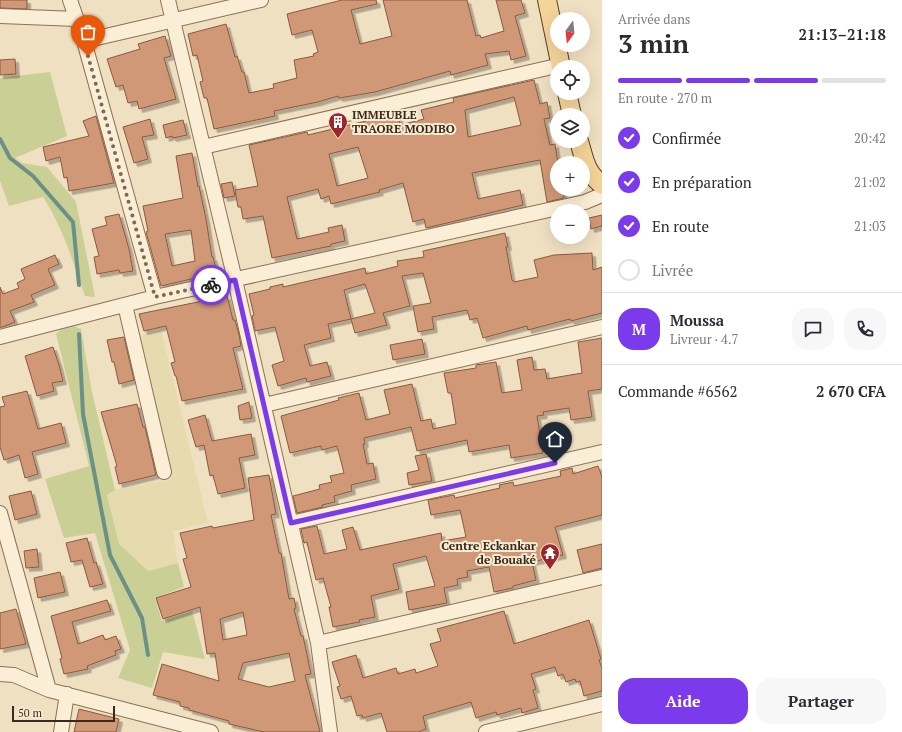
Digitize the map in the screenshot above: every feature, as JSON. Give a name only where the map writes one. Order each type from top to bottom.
[{"type":"main road","points":[[547,0],[560,60]]},
{"type":"main road","points":[[581,148],[587,169],[602,185]]},
{"type":"street","points":[[70,0],[84,41],[155,297]]},
{"type":"street","points":[[168,0],[235,280],[318,643],[330,732]]},
{"type":"street","points":[[84,41],[261,0]]},
{"type":"street","points":[[0,16],[77,19]]},
{"type":"street","points":[[203,147],[550,68]]},
{"type":"street","points":[[0,337],[155,297],[577,204],[602,195]]},
{"type":"street","points":[[125,305],[164,472]]},
{"type":"street","points":[[264,405],[602,326]]},
{"type":"street","points":[[291,523],[602,452]]},
{"type":"street","points":[[0,513],[49,690]]},
{"type":"street","points":[[318,643],[602,577]]},
{"type":"street","points":[[0,674],[14,675],[49,690],[212,732]]},
{"type":"street","points":[[61,732],[67,694]]},
{"type":"street","points":[[486,732],[602,704]]},
{"type":"shaded area","points":[[161,330],[208,523],[173,531],[178,563],[148,571],[119,545],[107,495],[115,490],[171,479],[151,394],[141,335]]},
{"type":"green space","points":[[50,72],[67,136],[15,158],[22,163],[47,167],[76,202],[95,297],[85,296],[62,233],[43,197],[9,206],[0,181],[0,78]]},
{"type":"green space","points":[[74,326],[81,329],[92,392],[115,490],[107,495],[119,544],[148,571],[178,563],[184,587],[155,598],[162,621],[192,611],[205,659],[163,652],[152,688],[118,678],[130,650],[95,533],[64,538],[45,479],[89,466],[56,334],[61,329]]},
{"type":"building","points":[[0,0],[27,0],[27,9],[0,8]]},
{"type":"building","points":[[342,0],[376,0],[377,4],[351,10],[360,44],[392,36],[383,0],[467,0],[476,36],[480,35],[481,38],[504,31],[496,0],[521,0],[525,13],[515,16],[526,56],[511,60],[509,51],[485,54],[488,65],[451,75],[450,71],[375,92],[339,98],[338,96],[318,102],[274,111],[275,116],[214,129],[207,98],[204,98],[200,82],[203,81],[197,55],[193,56],[188,34],[226,24],[235,57],[237,56],[242,72],[244,72],[249,93],[274,88],[273,84],[297,78],[294,60],[314,56],[313,54],[318,52],[312,30],[292,35],[287,14]]},
{"type":"building","points":[[165,36],[171,56],[164,58],[176,99],[139,109],[137,101],[128,103],[123,85],[116,87],[107,59],[140,49],[138,44]]},
{"type":"building","points":[[15,59],[16,74],[0,75],[0,60]]},
{"type":"building","points":[[534,80],[540,104],[547,102],[550,118],[544,119],[550,148],[556,148],[557,156],[550,156],[550,196],[564,196],[564,198],[547,202],[540,160],[472,173],[478,199],[520,190],[523,205],[426,228],[424,219],[413,222],[403,183],[379,190],[380,192],[331,204],[329,196],[321,199],[318,189],[287,197],[297,239],[329,232],[328,228],[342,225],[345,241],[331,244],[331,246],[272,258],[263,216],[243,219],[241,207],[238,207],[235,190],[258,186],[249,145],[307,132],[308,135],[366,121],[366,118],[398,111],[400,125],[424,119],[421,110],[454,102],[453,98]],"holes":[[[514,97],[521,125],[468,137],[465,110]],[[358,147],[368,178],[337,186],[329,154]]]},
{"type":"building","points":[[96,116],[114,183],[69,191],[67,177],[64,178],[60,157],[46,161],[43,147],[89,136],[83,121]]},
{"type":"building","points":[[150,119],[154,135],[142,137],[148,159],[134,163],[123,127]]},
{"type":"building","points":[[183,120],[187,135],[166,138],[163,125]]},
{"type":"building","points":[[192,153],[206,219],[212,257],[217,273],[161,286],[146,232],[148,231],[143,206],[183,198],[176,156]],"holes":[[[191,230],[195,261],[172,266],[165,234]]]},
{"type":"building","points":[[232,182],[235,196],[224,198],[221,184]]},
{"type":"building","points":[[119,214],[129,249],[133,271],[120,273],[119,270],[97,274],[94,257],[99,256],[92,229],[107,225],[105,217]]},
{"type":"building","points":[[602,215],[602,226],[591,229],[590,218]]},
{"type":"building","points":[[505,233],[512,280],[514,282],[538,277],[534,260],[554,255],[592,253],[593,270],[602,267],[602,313],[571,321],[570,319],[528,330],[527,326],[483,338],[477,318],[470,320],[467,310],[432,317],[434,329],[418,332],[413,306],[431,303],[423,273],[402,276],[410,306],[383,313],[387,325],[355,333],[351,319],[328,324],[331,338],[304,345],[310,366],[327,362],[331,376],[307,382],[306,378],[278,386],[272,365],[284,361],[275,327],[255,331],[252,316],[254,315],[249,294],[283,284],[283,287],[365,268],[366,274],[398,266],[397,261],[424,257],[423,251]],"holes":[[[365,284],[375,313],[351,319],[344,290]]]},
{"type":"building","points":[[55,255],[59,264],[48,269],[55,285],[31,295],[34,302],[10,311],[15,322],[0,328],[0,287],[3,294],[19,288],[17,283],[25,279],[21,269]]},
{"type":"building","points":[[227,296],[233,320],[235,320],[241,346],[233,348],[243,389],[182,401],[171,363],[175,362],[166,326],[144,331],[139,314]]},
{"type":"building","points":[[124,337],[134,380],[119,384],[107,340]]},
{"type":"building","points":[[602,338],[602,389],[588,391],[592,417],[571,420],[569,408],[543,412],[544,415],[537,416],[543,453],[511,458],[509,445],[469,452],[467,440],[417,451],[411,427],[364,438],[365,444],[363,444],[367,464],[373,463],[376,479],[351,485],[352,491],[334,496],[335,502],[322,505],[323,507],[297,513],[293,496],[320,489],[319,485],[332,482],[330,476],[344,473],[337,446],[322,450],[321,446],[290,453],[281,416],[359,393],[366,420],[390,414],[384,390],[412,384],[421,421],[431,419],[433,429],[456,424],[451,393],[448,393],[444,373],[476,368],[476,365],[496,362],[502,393],[522,390],[517,360],[532,357],[534,370],[545,369],[547,379],[582,373],[578,342]]},
{"type":"building","points":[[422,339],[425,354],[393,360],[390,345]]},
{"type":"building","points":[[53,347],[63,381],[52,383],[54,391],[37,396],[25,356]]},
{"type":"building","points":[[27,391],[38,429],[61,423],[66,443],[32,452],[38,474],[25,478],[19,455],[4,460],[0,447],[0,407],[5,406],[2,397]]},
{"type":"building","points":[[249,402],[252,418],[240,420],[238,406]]},
{"type":"building","points":[[137,404],[143,427],[145,427],[156,475],[119,484],[115,467],[117,466],[101,412]]},
{"type":"building","points":[[205,415],[212,441],[251,434],[255,455],[239,458],[245,488],[218,494],[213,475],[210,476],[204,445],[196,447],[188,420]]},
{"type":"building","points":[[426,454],[432,481],[409,485],[407,473],[419,470],[415,456]]},
{"type":"building","points":[[598,466],[602,477],[602,515],[555,527],[563,555],[532,562],[536,580],[513,586],[513,588],[494,592],[489,567],[467,571],[468,577],[457,579],[458,585],[444,588],[447,603],[409,610],[406,592],[435,586],[426,556],[393,564],[399,589],[371,596],[375,617],[359,620],[360,622],[333,627],[329,607],[331,607],[323,578],[316,580],[307,542],[304,543],[301,529],[317,526],[324,554],[347,549],[342,530],[353,527],[360,550],[441,533],[442,541],[466,537],[460,510],[431,515],[428,500],[454,495],[455,498],[500,488],[499,485],[513,482],[514,486],[561,476],[560,471],[572,468],[573,474]]},
{"type":"building","points":[[269,475],[276,514],[271,515],[279,553],[281,553],[289,599],[294,598],[296,608],[294,609],[301,636],[303,636],[311,674],[305,675],[320,732],[264,732],[229,724],[229,721],[180,706],[180,702],[153,695],[162,664],[219,681],[215,653],[207,654],[200,607],[163,619],[156,598],[191,587],[183,559],[187,558],[180,533],[212,526],[213,528],[254,520],[248,478]],"holes":[[[243,612],[247,635],[223,640],[220,619]],[[289,653],[295,681],[269,687],[238,679],[243,663]]]},
{"type":"building","points":[[31,491],[37,514],[15,520],[9,496]]},
{"type":"building","points":[[87,538],[94,563],[96,562],[103,584],[90,587],[82,560],[71,562],[66,543]]},
{"type":"building","points":[[602,544],[602,568],[583,573],[577,550]]},
{"type":"building","points":[[37,549],[39,567],[26,568],[24,551]]},
{"type":"building","points":[[60,572],[65,592],[38,598],[34,578]]},
{"type":"building","points":[[107,600],[111,611],[72,622],[78,644],[103,635],[105,640],[116,636],[121,649],[115,651],[116,655],[87,666],[88,669],[64,674],[60,659],[62,658],[51,616]]},
{"type":"building","points":[[16,609],[26,644],[0,649],[0,613]]},
{"type":"building","points":[[504,611],[514,644],[589,620],[601,659],[599,660],[602,668],[602,691],[584,696],[580,681],[576,682],[575,679],[566,682],[563,674],[558,676],[555,667],[531,674],[536,689],[533,690],[538,708],[522,713],[521,708],[497,715],[496,712],[476,718],[471,702],[423,716],[426,729],[418,732],[387,732],[381,713],[363,718],[362,715],[357,716],[351,696],[341,699],[337,687],[340,686],[332,662],[356,655],[363,678],[396,668],[398,674],[415,669],[416,673],[438,666],[430,644],[441,641],[437,629]]},
{"type":"building","points":[[79,709],[119,719],[116,732],[74,732]]},
{"type":"waterway","points":[[0,139],[10,158],[33,176],[73,222],[79,285]]},
{"type":"waterway","points":[[79,334],[83,414],[110,555],[142,618],[148,655]]},
{"type":"way so far","points":[[88,56],[155,297],[211,285]]},
{"type":"place","name":"IMMEUBLE TRAORE MODIBO","points":[[338,139]]},
{"type":"place","name":"Centre Eckankar de Bouaké","points":[[550,570]]},
{"type":"route","points":[[211,285],[235,280],[291,523],[555,463]]}]
